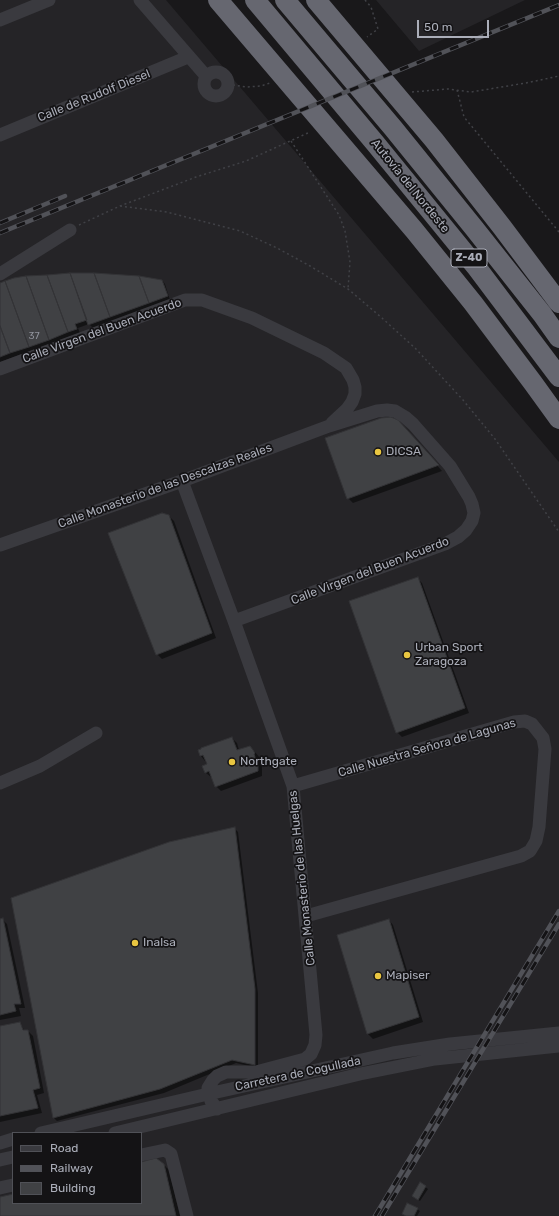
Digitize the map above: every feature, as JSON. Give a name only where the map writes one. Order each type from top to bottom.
[{"type":"highway","points":[[218,0],[414,230],[473,303],[559,419]]},
{"type":"highway","points":[[241,0],[270,31],[300,54]]},
{"type":"highway","name":"Autovía del Nordeste","points":[[255,0],[376,143],[477,268],[559,377]]},
{"type":"highway","name":"Autovía del Nordeste","points":[[285,0],[393,128],[542,314],[559,338]]},
{"type":"highway","points":[[316,0],[434,140],[559,303]]},
{"type":"street","points":[[0,20],[49,0]]},
{"type":"street","points":[[140,0],[206,76]]},
{"type":"street","name":"Calle de Rudolf Diesel","points":[[0,135],[188,57]]},
{"type":"street","points":[[1,273],[70,230]]},
{"type":"street","name":"Calle Virgen del Buen Acuerdo","points":[[0,369],[185,300],[202,300],[252,318],[324,353],[346,368],[353,380],[355,394],[347,409],[329,426]]},
{"type":"street","name":"Calle Virgen del Buen Acuerdo","points":[[234,621],[446,544],[466,530],[472,521],[474,513],[472,504],[450,466],[413,424],[395,411],[377,411],[329,426]]},
{"type":"street","name":"Calle Monasterio de las Descalzas Reales","points":[[0,545],[329,426]]},
{"type":"street","name":"Calle Monasterio de las Huelgas","points":[[182,480],[293,786],[316,1035],[315,1045],[311,1054],[305,1059],[256,1072],[226,1072],[217,1076],[210,1084],[208,1094]]},
{"type":"street","name":"Calle Nuestra Señora de Lagunas","points":[[293,786],[514,722],[525,721],[532,724],[543,738],[545,749],[539,827],[536,841],[530,850],[521,856],[306,916]]},
{"type":"street","points":[[0,783],[40,766],[96,733]]},
{"type":"street","name":"Carretera de Cogullada","points":[[45,1132],[393,1053],[450,1044],[559,1033]]},
{"type":"street","name":"Carretera de Cogullada","points":[[119,1132],[316,1084],[435,1059],[559,1046]]},
{"type":"street","points":[[208,1094],[217,1109]]},
{"type":"street","points":[[0,1142],[12,1140]]},
{"type":"street","points":[[142,1154],[165,1150],[171,1154],[187,1216]]},
{"type":"street","points":[[0,1160],[12,1157]]},
{"type":"street","points":[[0,1188],[12,1185]]},
{"type":"path","points":[[408,92],[448,89],[470,92],[559,76]]},
{"type":"path","points":[[457,90],[464,117],[559,232]]},
{"type":"path","points":[[70,230],[120,206],[196,177],[246,161],[316,129]]},
{"type":"path","points":[[290,141],[339,215],[345,230],[350,262],[348,289]]},
{"type":"path","points":[[120,206],[174,213],[240,231],[278,248],[348,289],[416,349],[463,400],[495,439],[559,532]]},
{"type":"shaded area","points":[[0,0],[166,0],[559,462],[559,1216],[0,1216]]},
{"type":"shaded area","points":[[376,0],[525,0],[419,51]]},
{"type":"building","points":[[70,273],[87,320],[75,324],[77,329],[68,332],[47,275]]},
{"type":"building","points":[[70,273],[94,273],[110,317],[88,325]]},
{"type":"building","points":[[94,273],[139,276],[149,303],[110,317]]},
{"type":"building","points":[[47,275],[68,332],[49,340],[26,276]]},
{"type":"building","points":[[26,276],[49,340],[29,347],[5,281]]},
{"type":"building","points":[[139,276],[162,280],[168,296],[149,303]]},
{"type":"building","points":[[5,281],[29,347],[10,353],[0,326],[0,283]]},
{"type":"building","points":[[0,326],[10,353],[0,357]]},
{"type":"building","name":"DICSA","points":[[391,417],[398,420],[439,465],[347,499],[325,438],[381,418]]},
{"type":"building","points":[[162,513],[169,515],[212,633],[156,655],[108,533]]},
{"type":"building","name":"Urban Sport Zaragoza","points":[[418,577],[465,708],[396,733],[349,601]]},
{"type":"building","name":"Northgate","points":[[232,737],[237,750],[250,746],[255,753],[256,760],[258,759],[258,771],[215,787],[209,771],[205,773],[202,766],[207,764],[203,755],[200,756],[198,750]]},
{"type":"building","name":"Inalsa","points":[[235,827],[255,989],[255,1065],[232,1060],[160,1089],[53,1118],[11,898],[169,842]]},
{"type":"building","points":[[3,918],[21,1004],[14,1004],[16,1011],[0,1015],[0,919]]},
{"type":"building","name":"Mapiser","points":[[389,919],[419,1017],[367,1034],[337,935]]},
{"type":"building","points":[[20,1022],[23,1030],[28,1030],[40,1088],[33,1090],[38,1108],[0,1116],[0,1026]]},
{"type":"building","points":[[156,1158],[164,1164],[176,1216],[0,1216],[0,1197],[12,1194],[12,1204],[142,1204],[142,1162]]},
{"type":"building","points":[[420,1182],[426,1186],[418,1200],[412,1196]]},
{"type":"building","points":[[407,1203],[418,1208],[414,1216],[406,1216],[402,1214]]},
{"type":"railway","points":[[0,233],[559,5]]},
{"type":"railway","points":[[0,223],[65,196]]},
{"type":"railway","points":[[375,1216],[559,911]]},
{"type":"railway","points":[[382,1216],[559,924]]},
{"type":"place","name":"DICSA","points":[[378,452]]},
{"type":"place","name":"Urban Sport Zaragoza","points":[[407,655]]},
{"type":"place","name":"Northgate","points":[[232,762]]},
{"type":"place","name":"Inalsa","points":[[135,943]]},
{"type":"place","name":"Mapiser","points":[[378,976]]}]
